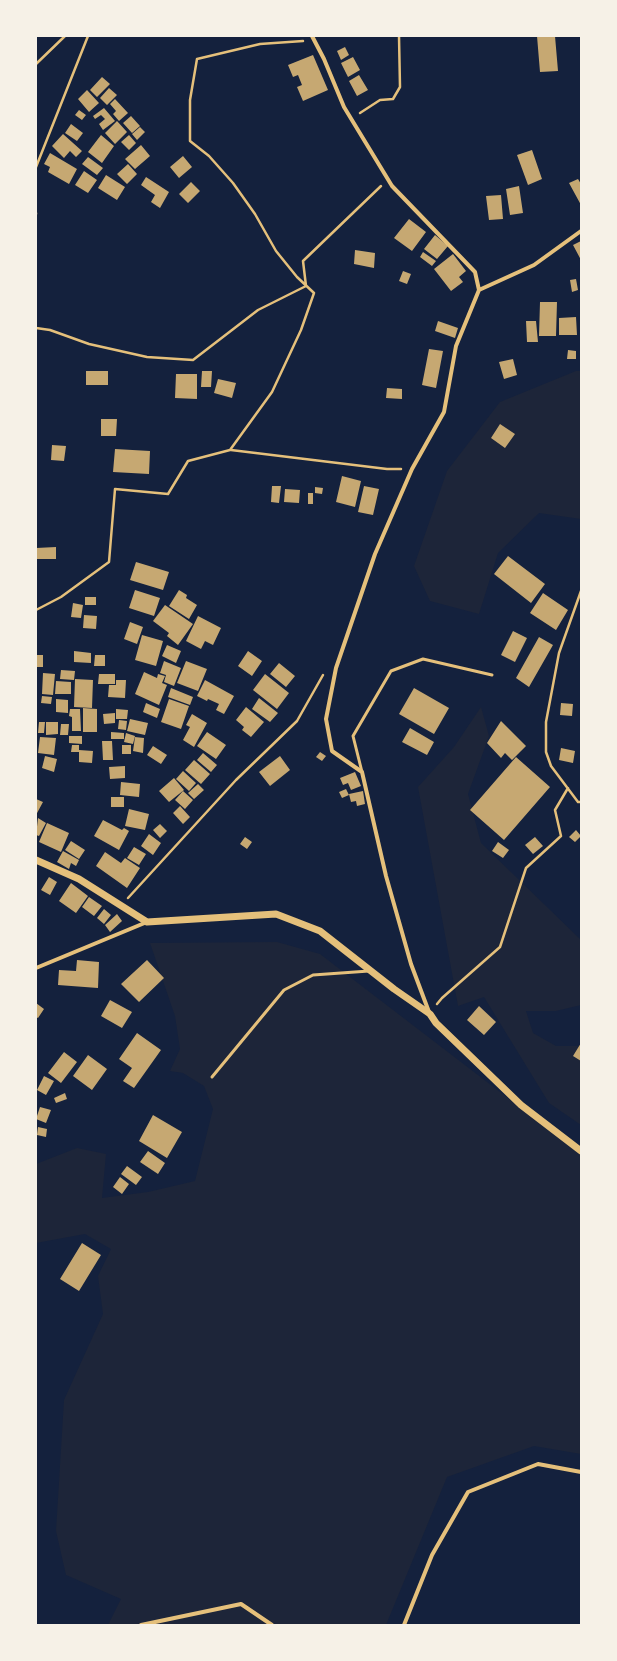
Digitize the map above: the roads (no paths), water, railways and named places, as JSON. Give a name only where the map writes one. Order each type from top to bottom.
[{"type":"street","points":[[313,38],[352,119],[392,186],[476,272],[480,290],[456,346],[444,412],[412,469],[375,554],[336,668],[326,718],[332,751],[362,772],[386,876],[411,964],[430,1014],[436,1024],[521,1105],[581,1151]]},
{"type":"street","points":[[480,290],[534,265],[581,231]]},
{"type":"street","points":[[36,860],[79,879],[147,922]]},
{"type":"street","points":[[36,968],[147,922],[276,914],[320,931],[370,971],[430,1014]]},
{"type":"street","points":[[404,1625],[432,1555],[468,1492],[538,1464],[581,1472]]},
{"type":"street","points":[[141,1625],[241,1604],[272,1625]]},
{"type":"lane","points":[[362,772],[353,736],[390,671],[424,659],[492,675]]},
{"type":"lane","points":[[212,1077],[284,990],[314,975],[370,971]]}]
